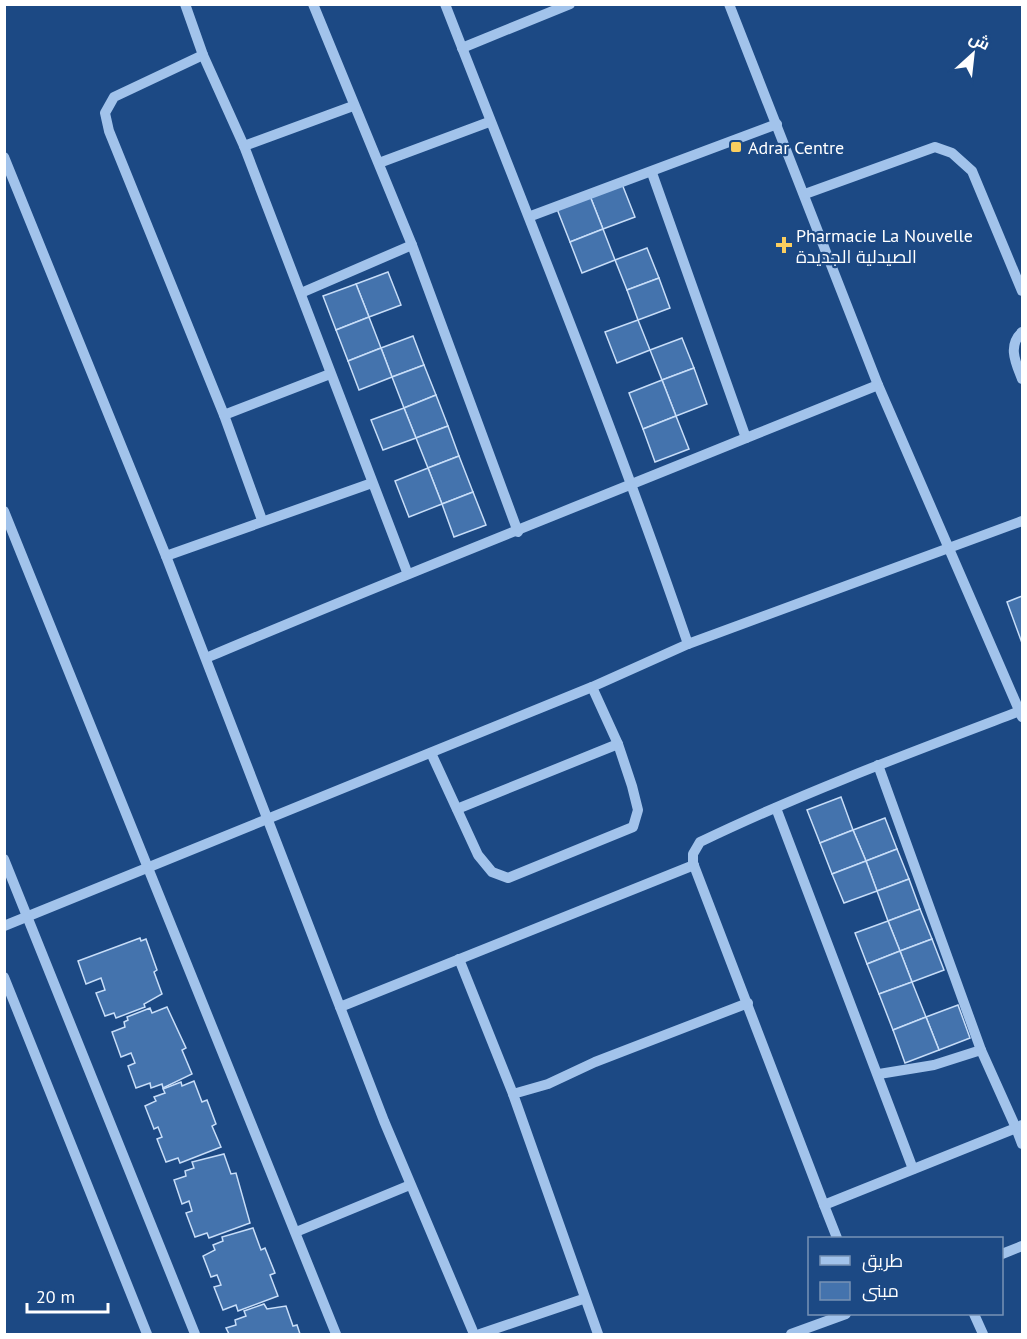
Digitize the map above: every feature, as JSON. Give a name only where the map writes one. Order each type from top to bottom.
[{"type":"street","points":[[185,4],[203,55],[244,146],[407,572]]},
{"type":"street","points":[[313,4],[412,245],[518,532]]},
{"type":"street","points":[[445,4],[489,122],[531,216],[633,484],[688,644]]},
{"type":"street","points":[[462,48],[570,4]]},
{"type":"street","points":[[729,4],[878,385],[1021,714],[878,765],[776,808],[700,842],[693,854],[694,865],[836,1237]]},
{"type":"street","points":[[203,55],[114,97],[105,113],[110,131],[224,415],[262,520]]},
{"type":"street","points":[[244,146],[353,106]]},
{"type":"street","points":[[379,163],[489,122]]},
{"type":"street","points":[[531,216],[652,173],[777,124]]},
{"type":"street","points":[[805,194],[935,147],[952,153],[972,171],[1023,291]]},
{"type":"street","points":[[4,157],[166,556],[267,821],[411,1185],[474,1335]]},
{"type":"street","points":[[652,173],[746,438]]},
{"type":"street","points":[[301,293],[412,245]]},
{"type":"street","points":[[1023,332],[1017,337],[1013,350],[1023,379]]},
{"type":"street","points":[[224,415],[330,374]]},
{"type":"street","points":[[206,658],[407,572],[518,532],[878,385]]},
{"type":"street","points":[[166,556],[262,520],[372,483]]},
{"type":"street","points":[[4,511],[336,1335]]},
{"type":"street","points":[[4,926],[267,821],[592,687],[688,644],[1023,521]]},
{"type":"street","points":[[431,753],[478,855],[492,872],[508,879],[633,826],[638,810],[618,744],[592,687]]},
{"type":"street","points":[[457,809],[618,744]]},
{"type":"street","points":[[878,765],[981,1050],[1019,1126],[1023,1144]]},
{"type":"street","points":[[776,808],[879,1074],[913,1169]]},
{"type":"street","points":[[4,859],[195,1335]]},
{"type":"street","points":[[340,1007],[694,865]]},
{"type":"street","points":[[459,959],[513,1094],[583,1299],[598,1335]]},
{"type":"street","points":[[4,978],[147,1335]]},
{"type":"street","points":[[513,1094],[548,1084],[595,1062],[748,1003]]},
{"type":"street","points":[[879,1074],[934,1065],[981,1050]]},
{"type":"street","points":[[824,1205],[1019,1126]]},
{"type":"street","points":[[296,1232],[411,1185]]},
{"type":"street","points":[[1003,1254],[1023,1246]]},
{"type":"street","points":[[480,1335],[583,1299]]},
{"type":"street","points":[[791,1335],[843,1315]]},
{"type":"street","points":[[974,1315],[983,1335]]},
{"type":"building","points":[[622,184],[635,217],[603,229],[590,196]]},
{"type":"building","points":[[590,196],[603,229],[570,242],[557,209]]},
{"type":"building","points":[[603,229],[615,260],[582,273],[570,242]]},
{"type":"building","points":[[647,248],[659,278],[627,290],[615,260]]},
{"type":"building","points":[[388,272],[401,305],[369,317],[356,284]]},
{"type":"building","points":[[659,278],[670,308],[638,320],[627,290]]},
{"type":"building","points":[[356,284],[369,317],[336,330],[323,296]]},
{"type":"building","points":[[369,317],[381,348],[348,361],[336,330]]},
{"type":"building","points":[[638,320],[650,350],[617,363],[605,332]]},
{"type":"building","points":[[413,336],[424,365],[392,377],[381,348]]},
{"type":"building","points":[[682,338],[694,368],[662,380],[650,350]]},
{"type":"building","points":[[381,348],[392,377],[359,390],[348,361]]},
{"type":"building","points":[[424,365],[436,395],[404,408],[392,377]]},
{"type":"building","points":[[694,368],[707,404],[676,416],[662,380]]},
{"type":"building","points":[[662,380],[676,416],[643,429],[629,393]]},
{"type":"building","points":[[436,395],[448,426],[416,438],[404,408]]},
{"type":"building","points":[[404,408],[416,438],[383,450],[371,420]]},
{"type":"building","points":[[676,416],[689,449],[655,462],[643,429]]},
{"type":"building","points":[[448,426],[459,456],[428,468],[416,438]]},
{"type":"building","points":[[459,456],[473,492],[442,504],[428,468]]},
{"type":"building","points":[[428,468],[442,504],[409,517],[395,481]]},
{"type":"building","points":[[473,492],[486,525],[454,537],[442,504]]},
{"type":"building","points":[[1022,596],[1022,643],[1007,602]]},
{"type":"building","points":[[841,797],[853,830],[820,843],[807,810]]},
{"type":"building","points":[[885,818],[897,849],[866,861],[853,830]]},
{"type":"building","points":[[853,830],[866,861],[832,874],[820,843]]},
{"type":"building","points":[[897,849],[909,879],[877,891],[866,861]]},
{"type":"building","points":[[866,861],[877,891],[844,903],[832,874]]},
{"type":"building","points":[[909,879],[920,909],[888,921],[877,891]]},
{"type":"building","points":[[920,909],[932,939],[900,951],[888,921]]},
{"type":"building","points":[[888,921],[900,951],[867,964],[855,933]]},
{"type":"building","points":[[140,938],[141,941],[146,939],[157,970],[154,972],[162,994],[144,1004],[145,1007],[116,1018],[114,1013],[105,1016],[96,993],[105,990],[101,978],[86,984],[78,961]]},
{"type":"building","points":[[932,939],[944,970],[912,982],[900,951]]},
{"type":"building","points":[[900,951],[912,982],[879,994],[867,964]]},
{"type":"building","points":[[912,982],[926,1017],[893,1030],[879,994]]},
{"type":"building","points":[[958,1005],[970,1038],[939,1050],[926,1017]]},
{"type":"building","points":[[167,1007],[186,1048],[182,1050],[192,1074],[163,1088],[162,1084],[151,1088],[150,1083],[136,1088],[128,1066],[135,1063],[131,1053],[121,1057],[112,1032],[125,1027],[124,1022],[128,1020],[127,1017],[150,1008],[152,1013]]},
{"type":"building","points":[[926,1017],[939,1050],[905,1063],[893,1030]]},
{"type":"building","points":[[194,1081],[202,1102],[207,1100],[216,1124],[212,1126],[221,1147],[180,1163],[178,1158],[166,1162],[157,1139],[162,1137],[158,1127],[154,1129],[145,1106],[156,1101],[154,1097],[165,1093],[163,1089],[181,1082],[182,1086]]},
{"type":"building","points":[[224,1154],[231,1174],[236,1173],[250,1223],[209,1238],[207,1233],[195,1237],[186,1213],[192,1211],[189,1201],[182,1204],[174,1180],[186,1176],[185,1171],[194,1168],[192,1162]]},
{"type":"building","points":[[253,1228],[261,1250],[265,1248],[275,1273],[270,1275],[278,1296],[238,1311],[236,1305],[223,1310],[214,1287],[221,1285],[217,1275],[211,1277],[203,1256],[215,1250],[213,1245],[223,1241],[222,1237]]},
{"type":"building","points":[[264,1304],[267,1309],[286,1306],[293,1326],[297,1325],[300,1334],[229,1334],[226,1328],[236,1325],[235,1320],[246,1316],[244,1311]]},
{"type":"place","name":"Adrar Centre","points":[[736,147]]},
{"type":"place","name":"Pharmacie La Nouvelle الصيدلية الجديدة","points":[[784,245]]}]
